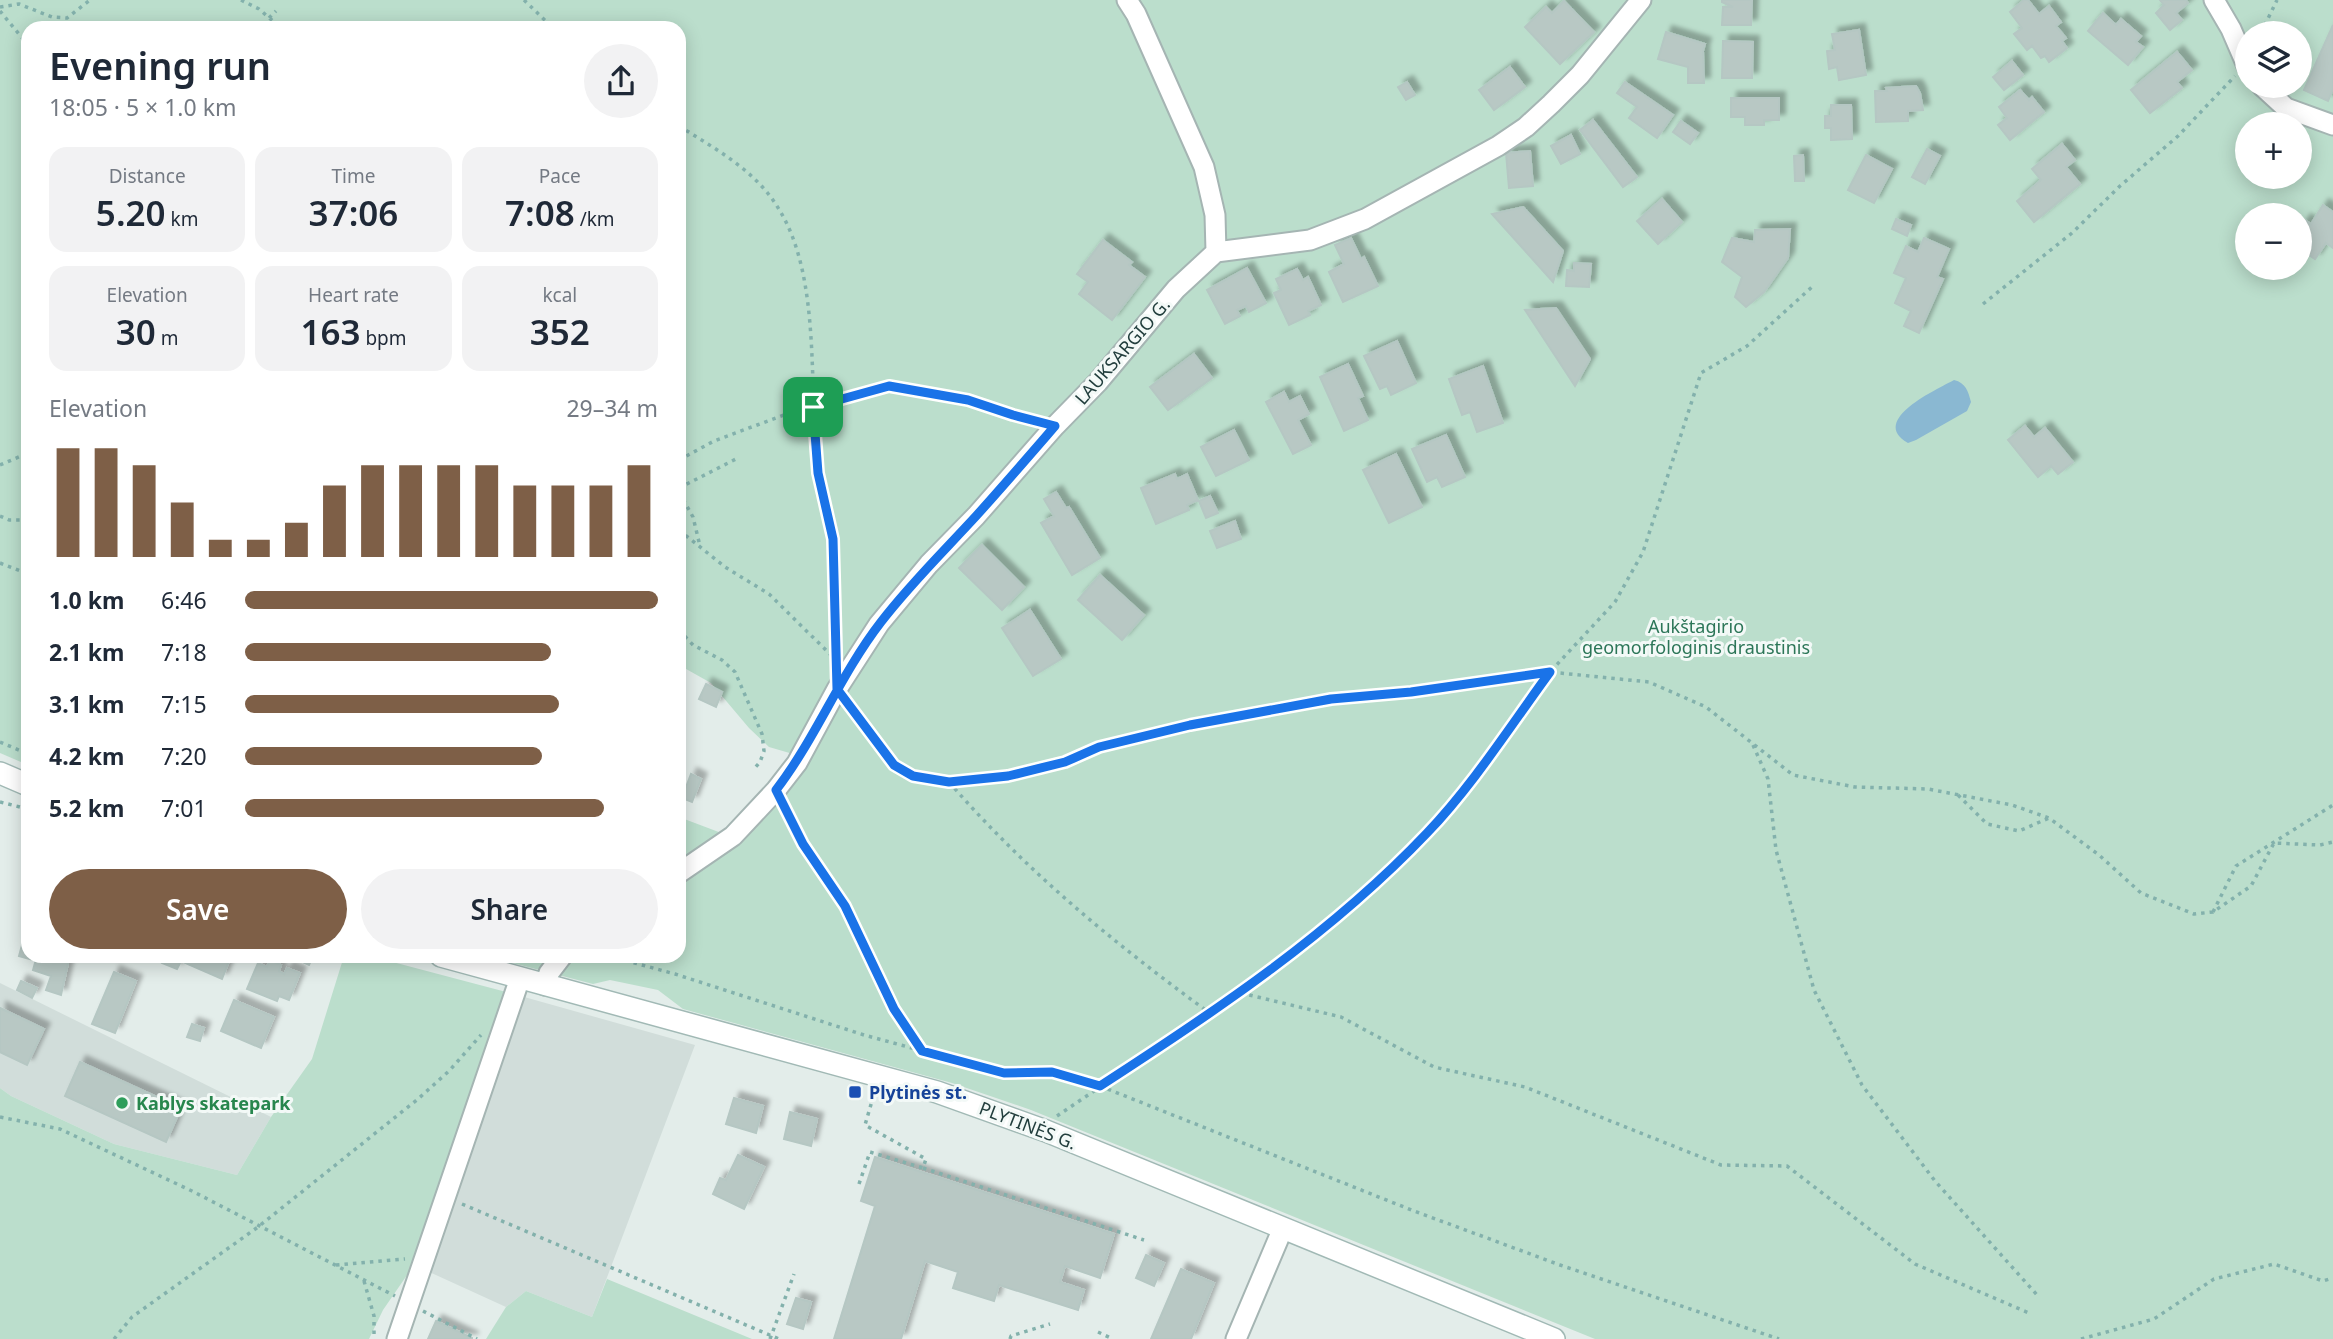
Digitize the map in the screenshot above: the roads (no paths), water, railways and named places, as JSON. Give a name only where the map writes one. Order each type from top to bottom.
[{"type":"main road","points":[[0,773],[21,782]]},
{"type":"main road","name":"PLYTINĖS G.","points":[[466,963],[937,1092],[1046,1130],[1554,1339]]},
{"type":"street","points":[[1127,0],[1136,14],[1204,167],[1216,215],[1216,252],[1310,240],[1365,219],[1498,146],[1526,127],[1570,85],[1641,0]]},
{"type":"street","points":[[2214,0],[2235,39]]},
{"type":"street","points":[[2275,98],[2286,108],[2333,125]]},
{"type":"street","name":"LAUKSARGIO G.","points":[[686,868],[733,836],[776,790],[797,762],[837,689],[880,624],[929,564],[1098,382],[1176,289],[1216,252]]},
{"type":"street","points":[[545,985],[557,963]]},
{"type":"street","points":[[397,1339],[520,978]]},
{"type":"street","points":[[1237,1339],[1283,1228]]},
{"type":"water","points":[[1954,380],[1964,385],[1967,391],[1971,402],[1967,411],[1908,443],[1898,434],[1896,425],[1901,415],[1922,398]]},
{"type":"place","name":"Plytinės st.","points":[[855,1092]]},
{"type":"place","name":"Kablys skatepark","points":[[122,1103]]},
{"type":"park label","name":"Aukštagirio geomorfologinis draustinis","points":[[1696,636]]}]
